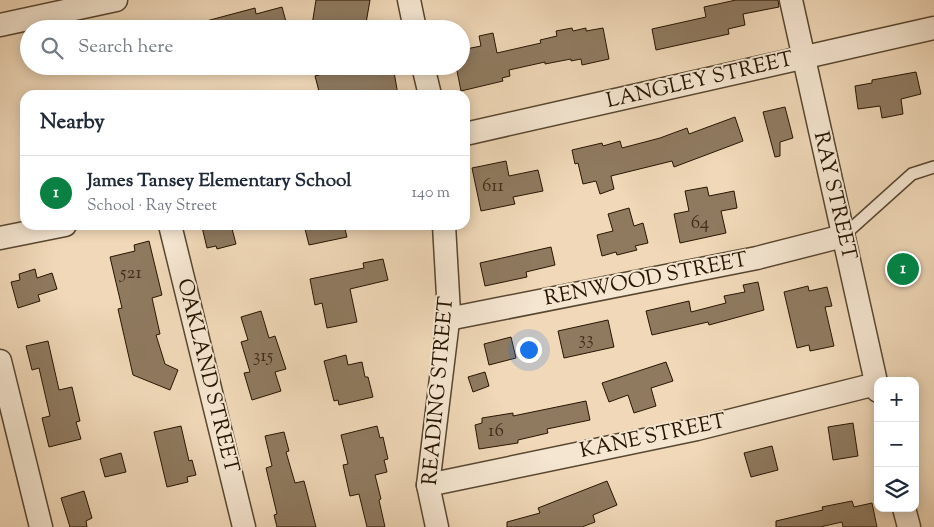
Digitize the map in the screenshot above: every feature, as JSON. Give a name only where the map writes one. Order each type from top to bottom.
[{"type":"street","points":[[23,20],[116,0]]},
{"type":"street","points":[[409,0],[413,20]]},
{"type":"street","name":"RAY STREET","points":[[791,0],[875,377]]},
{"type":"street","points":[[0,25],[20,21]]},
{"type":"street","name":"LANGLEY STREET","points":[[470,133],[934,28]]},
{"type":"street","points":[[426,75],[429,90]]},
{"type":"street","points":[[0,238],[40,230]]},
{"type":"street","name":"OAKLAND STREET","points":[[171,230],[244,527]]},
{"type":"street","name":"READING STREET","points":[[438,527],[428,485],[448,319],[444,230]]},
{"type":"street","name":"RENWOOD STREET","points":[[448,319],[757,258],[843,236]]},
{"type":"street","points":[[0,362],[41,527]]},
{"type":"street","name":"KANE STREET","points":[[428,485],[697,429],[874,389]]},
{"type":"street","points":[[905,512],[908,527]]},
{"type":"lane","points":[[843,236],[912,174],[934,167]]},
{"type":"building","points":[[316,0],[370,0],[367,20],[313,20]]},
{"type":"building","points":[[736,0],[778,0],[779,7],[743,14],[745,25],[728,29],[729,34],[656,50],[652,29],[706,17],[704,7]]},
{"type":"building","points":[[282,7],[286,20],[210,20],[255,8],[256,14]]},
{"type":"building","points":[[572,28],[573,31],[586,28],[586,31],[603,28],[609,59],[582,65],[581,59],[545,64],[545,62],[509,70],[510,76],[502,78],[503,81],[461,90],[458,75],[470,75],[470,48],[481,46],[479,36],[493,33],[497,53],[541,43],[540,40],[557,36],[556,31]]},
{"type":"building","points":[[916,72],[921,94],[901,99],[903,114],[882,118],[880,106],[858,109],[855,86],[872,83],[872,80]]},
{"type":"building","points":[[395,75],[397,90],[319,90],[315,76]]},
{"type":"building","points":[[785,107],[793,138],[780,142],[780,156],[775,157],[763,112]]},
{"type":"building","points":[[735,117],[743,141],[674,167],[672,161],[611,176],[614,189],[600,194],[596,181],[583,184],[578,163],[575,164],[572,150],[602,143],[603,146],[620,141],[622,148],[660,138],[687,128],[689,134]]},
{"type":"building","points":[[506,161],[509,176],[538,170],[543,191],[513,197],[515,204],[481,211],[472,168]]},
{"type":"building","points":[[707,187],[709,196],[734,191],[737,208],[721,211],[726,233],[680,243],[674,214],[689,211],[685,191]]},
{"type":"building","points":[[629,208],[634,226],[643,223],[648,243],[635,246],[637,250],[617,255],[616,252],[602,256],[597,235],[613,231],[608,214]]},
{"type":"building","points":[[203,230],[232,230],[236,244],[217,249],[216,246],[207,248]]},
{"type":"building","points":[[305,230],[345,230],[347,237],[309,245]]},
{"type":"building","points":[[149,241],[162,295],[152,298],[160,334],[156,335],[165,364],[178,370],[170,390],[133,375],[118,309],[122,308],[110,257],[135,251],[134,245]]},
{"type":"building","points":[[551,247],[555,265],[526,272],[527,277],[485,286],[480,263]]},
{"type":"building","points":[[383,259],[388,280],[350,289],[357,322],[327,328],[322,303],[315,305],[310,279],[364,268],[363,263]]},
{"type":"building","points":[[35,269],[37,278],[52,273],[57,289],[38,295],[40,301],[18,308],[11,282],[20,280],[19,274]]},
{"type":"building","points":[[758,282],[764,310],[709,325],[708,322],[652,335],[646,311],[689,301],[691,312],[726,303],[724,296],[745,292],[743,285]]},
{"type":"building","points":[[808,286],[809,291],[827,287],[832,306],[825,307],[834,346],[810,351],[809,345],[797,348],[784,292]]},
{"type":"building","points":[[261,311],[269,338],[275,336],[286,369],[275,372],[281,391],[252,400],[244,373],[250,372],[241,342],[248,340],[241,317]]},
{"type":"building","points":[[608,320],[614,347],[564,358],[558,331]]},
{"type":"building","points":[[511,337],[516,358],[489,365],[484,344]]},
{"type":"building","points":[[48,341],[59,390],[72,387],[80,421],[76,422],[81,439],[49,447],[42,418],[50,416],[39,368],[32,370],[26,346]]},
{"type":"building","points":[[346,355],[348,365],[362,362],[365,377],[368,377],[373,397],[339,405],[338,400],[334,401],[324,361]]},
{"type":"building","points":[[666,362],[673,381],[651,388],[656,406],[634,413],[628,395],[609,402],[602,383]]},
{"type":"building","points":[[485,372],[489,386],[473,392],[468,377]]},
{"type":"building","points":[[586,401],[590,420],[547,429],[548,433],[518,440],[518,443],[479,449],[475,425],[482,423],[482,418],[513,413],[513,416]]},
{"type":"building","points":[[853,423],[858,456],[833,460],[828,427]]},
{"type":"building","points":[[181,426],[189,461],[192,460],[196,475],[187,477],[188,482],[167,487],[154,432]]},
{"type":"building","points":[[377,426],[380,438],[383,437],[388,459],[384,460],[387,472],[375,475],[385,527],[367,527],[359,494],[350,496],[343,465],[348,464],[341,435]]},
{"type":"building","points":[[284,432],[289,451],[286,452],[295,483],[304,481],[316,527],[277,527],[274,515],[277,514],[266,468],[272,466],[265,436]]},
{"type":"building","points":[[772,446],[778,470],[751,477],[744,453]]},
{"type":"building","points":[[121,453],[126,472],[105,477],[100,459]]},
{"type":"building","points":[[607,481],[617,505],[593,515],[595,522],[582,527],[507,527],[507,522],[540,513],[538,508]]},
{"type":"building","points":[[84,491],[92,518],[86,521],[87,527],[70,527],[61,498]]},
{"type":"building","points":[[852,501],[854,507],[872,503],[877,527],[843,527],[842,522],[820,527],[776,527],[776,521],[823,510],[822,507]]},
{"type":"place","name":"James Tansey Elementary School","points":[[903,269]]}]
